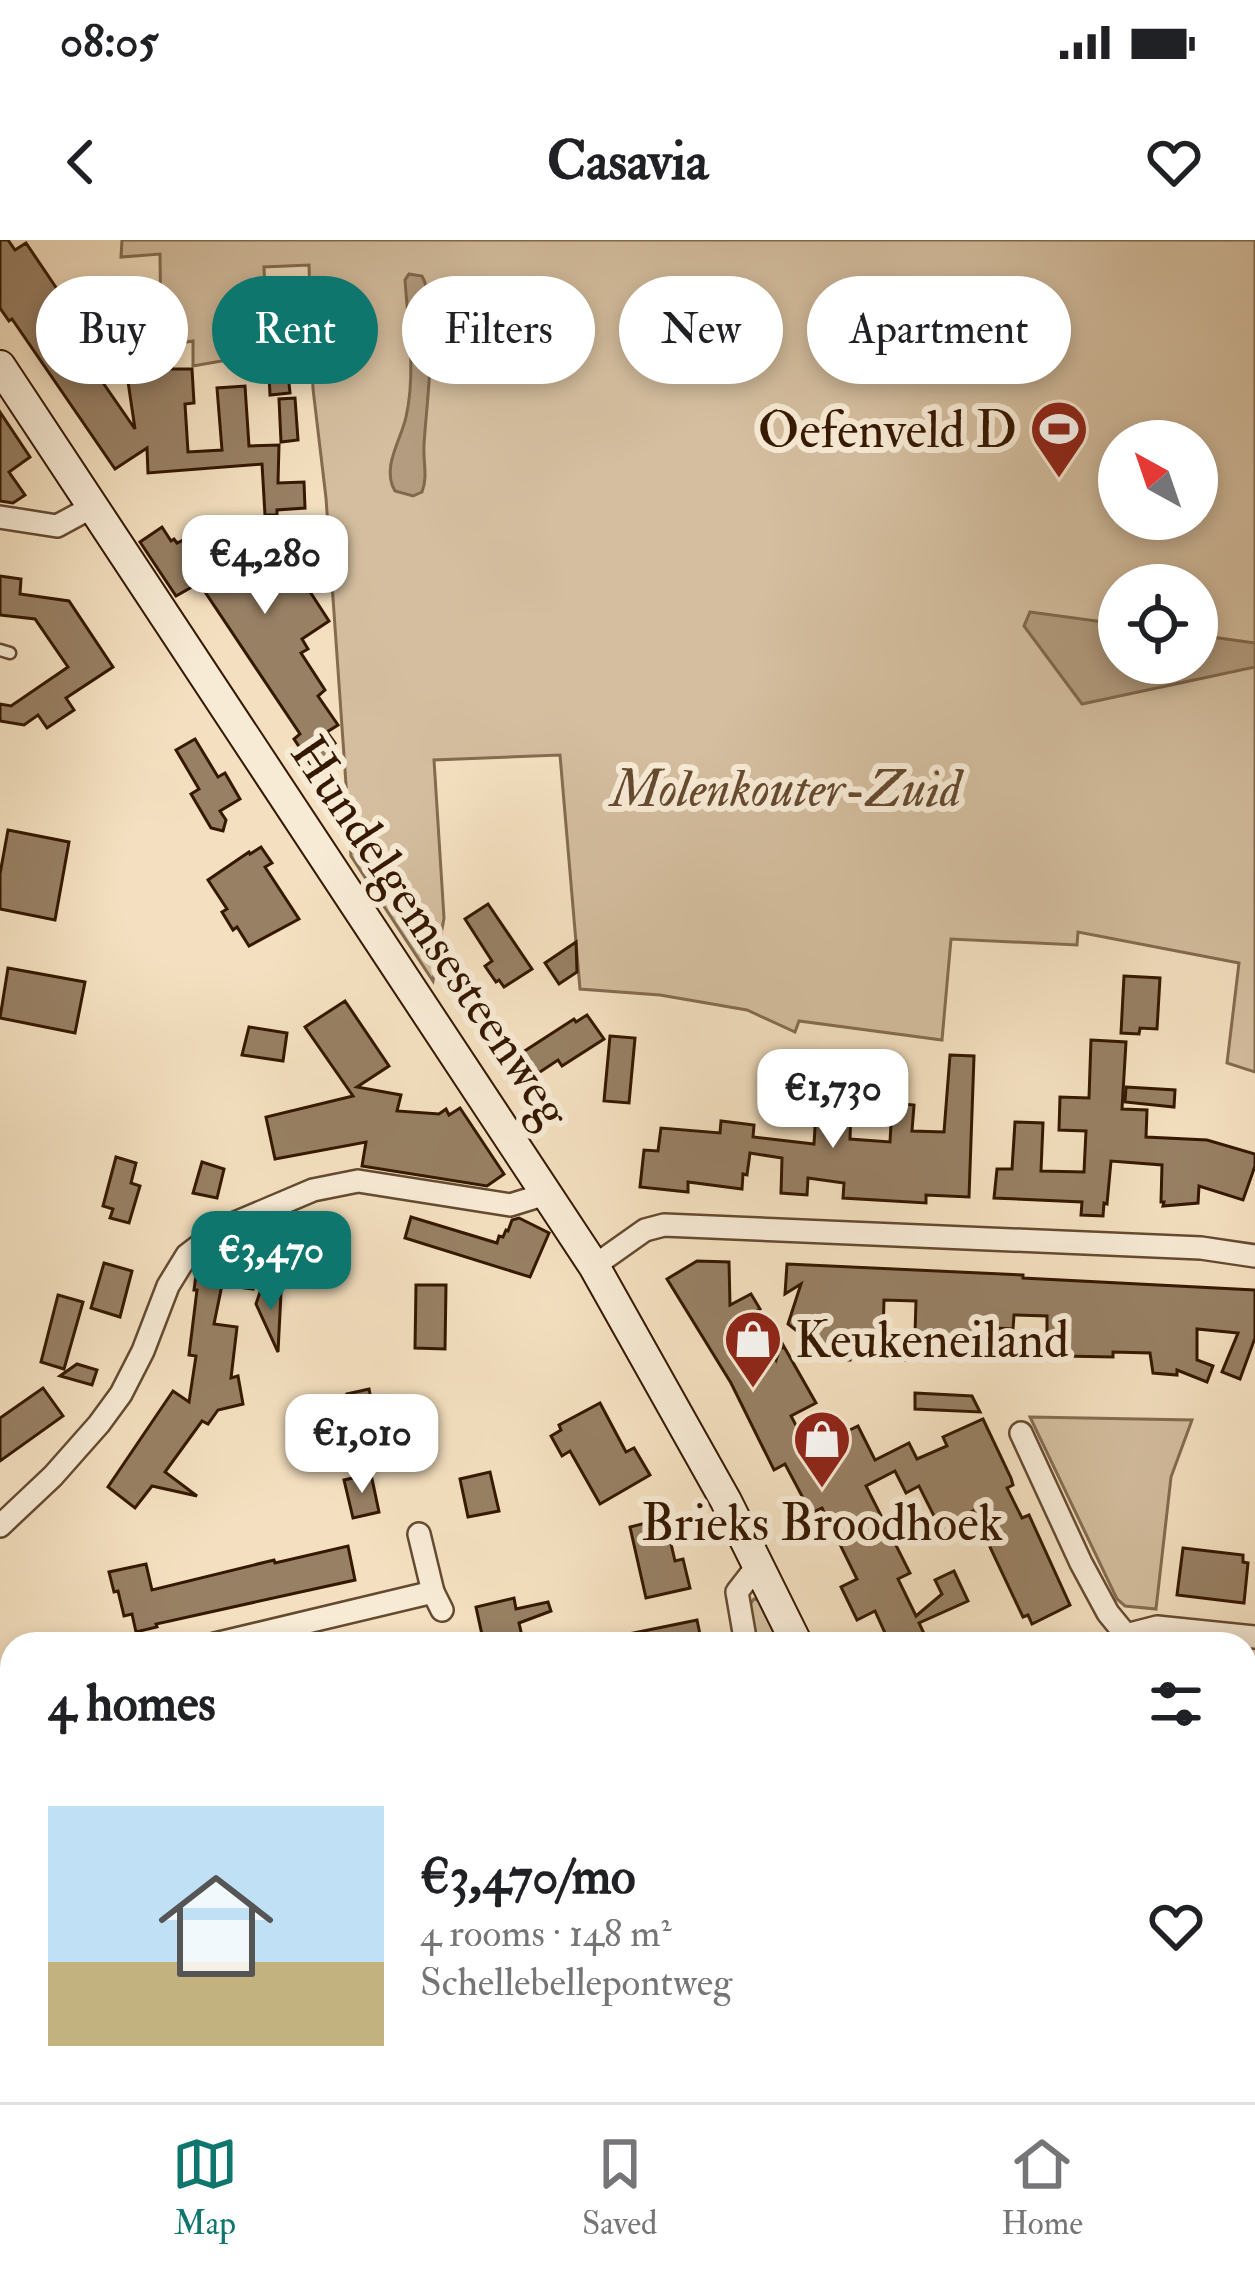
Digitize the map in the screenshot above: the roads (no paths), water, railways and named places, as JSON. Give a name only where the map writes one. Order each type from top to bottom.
[{"type":"main road","name":"Hundelgemsesteenweg","points":[[0,366],[549,1193],[669,1396],[791,1632]]},
{"type":"street","points":[[0,517],[57,526],[94,506]]},
{"type":"street","points":[[0,1526],[99,1424],[121,1394],[168,1286],[187,1255],[221,1229],[313,1190],[358,1181],[510,1204],[549,1193]]},
{"type":"street","points":[[594,1266],[645,1230],[664,1225],[1202,1248],[1255,1256]]},
{"type":"street","points":[[1021,1432],[1081,1563],[1122,1632]]},
{"type":"street","points":[[277,1632],[438,1601],[419,1534]]},
{"type":"street","points":[[744,1632],[737,1592],[758,1565]]},
{"type":"street","points":[[1144,1632],[1157,1627],[1206,1632]]},
{"type":"place","name":"Oefenveld D","points":[[1059,480]]},
{"type":"place","name":"Keukeneiland","points":[[753,1390]]},
{"type":"place","name":"Brieks Broodhoek","points":[[822,1490]]},
{"type":"park label","name":"Molenkouter-Zuid","points":[[786,788]]}]
